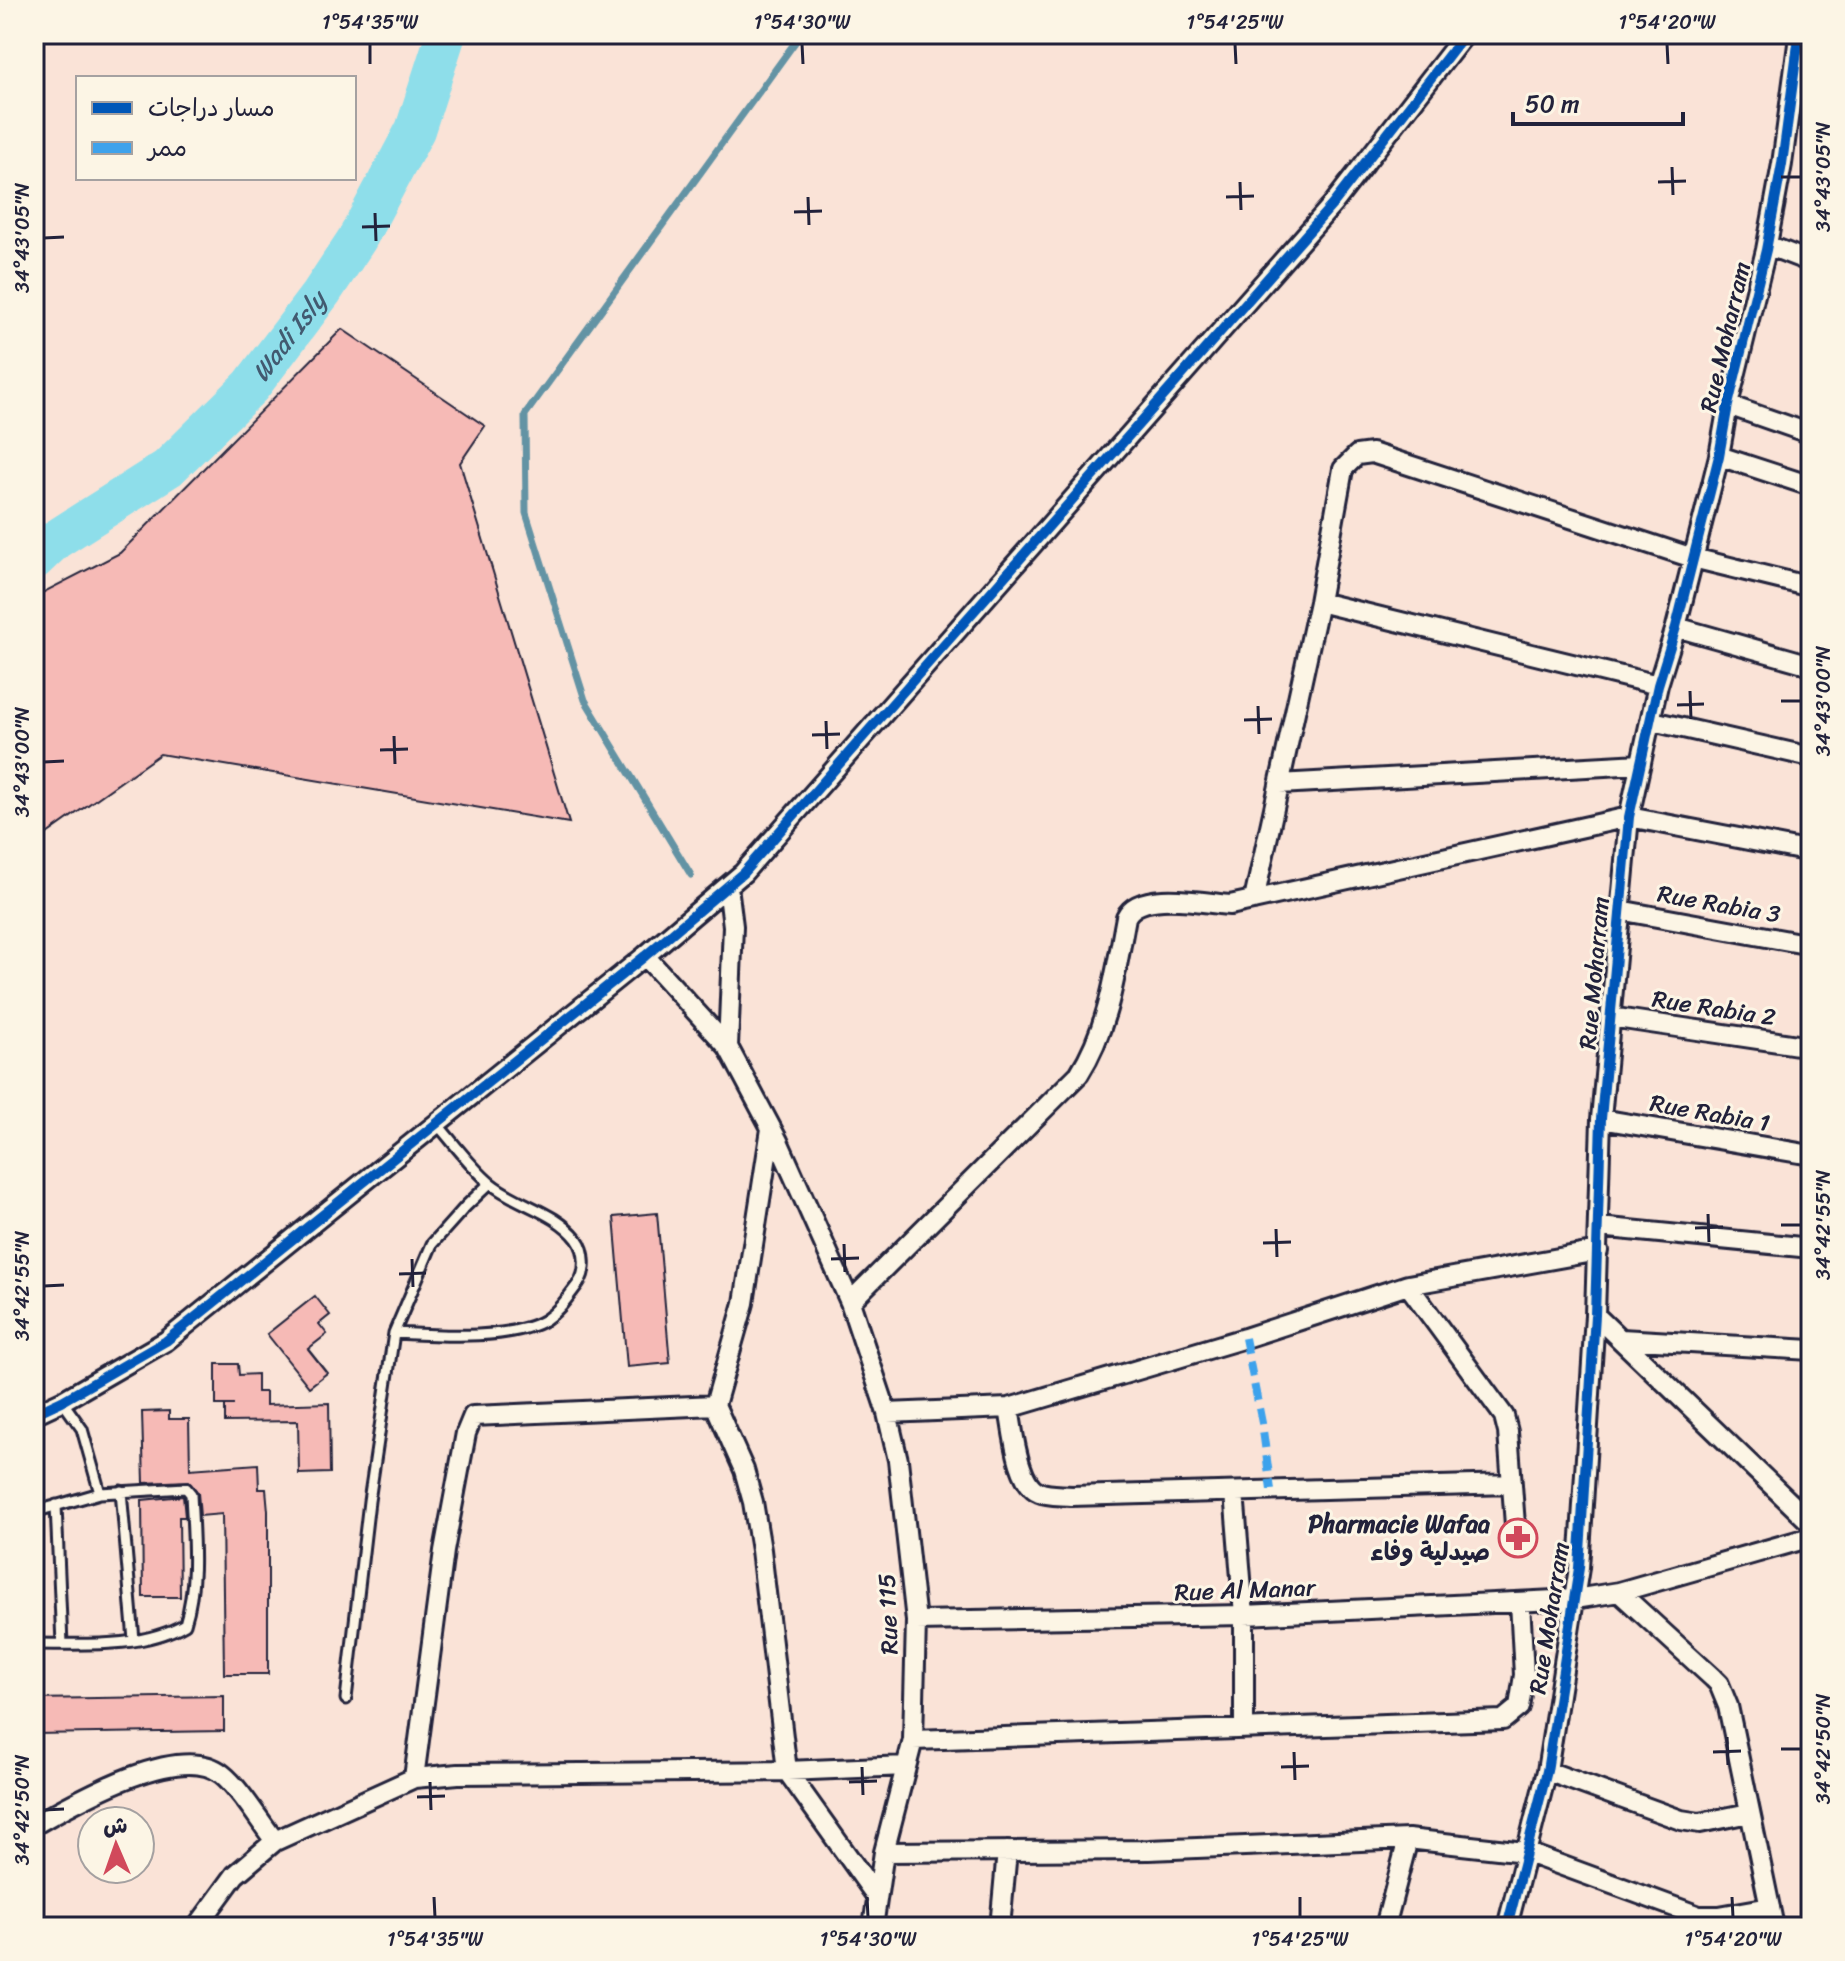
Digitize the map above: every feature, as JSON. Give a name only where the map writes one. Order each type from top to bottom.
[{"type":"street","points":[[34,1414],[166,1341],[645,956],[743,873],[1333,204],[1465,34]]},
{"type":"street","name":"Rue Moharram","points":[[1507,1927],[1547,1771],[1575,1599],[1587,1465],[1601,1119],[1629,817],[1658,685],[1676,627],[1719,456],[1728,405],[1767,245],[1782,164],[1797,34]]},
{"type":"street","points":[[1767,245],[1811,262]]},
{"type":"street","points":[[1728,405],[1811,434]]},
{"type":"street","points":[[1254,900],[1319,602],[1343,469],[1354,457],[1366,453],[1693,558],[1811,587]]},
{"type":"street","points":[[1719,456],[1811,486]]},
{"type":"street","points":[[1319,602],[1658,685]]},
{"type":"street","points":[[1676,627],[1811,665]]},
{"type":"street","points":[[1652,721],[1811,757]]},
{"type":"street","points":[[1279,784],[1641,764]]},
{"type":"street","points":[[850,1302],[1079,1074],[1105,1018],[1130,909],[1137,904],[1150,901],[1230,905],[1629,817],[1811,852]]},
{"type":"street","points":[[728,886],[733,926],[728,1047]]},
{"type":"street","name":"Rue Rabia 3","points":[[1619,910],[1811,945]]},
{"type":"street","name":"Rue 115","points":[[645,956],[728,1047],[771,1129],[850,1302],[887,1413],[900,1475],[916,1621],[913,1740],[884,1852],[873,1927]]},
{"type":"street","name":"Rue Rabia 2","points":[[1610,1017],[1811,1047]]},
{"type":"street","name":"Rue Rabia 1","points":[[1601,1119],[1811,1155]]},
{"type":"street","points":[[771,1129],[744,1303],[715,1405],[744,1470],[753,1502],[787,1771],[877,1897]]},
{"type":"street","points":[[1599,1227],[1811,1248]]},
{"type":"street","points":[[887,1413],[1009,1408],[1245,1338],[1408,1285],[1598,1251]]},
{"type":"street","points":[[1408,1285],[1504,1416],[1515,1525]]},
{"type":"street","points":[[1595,1315],[1811,1523]]},
{"type":"street","points":[[1621,1339],[1811,1350]]},
{"type":"street","points":[[414,1778],[444,1551],[466,1433],[473,1416],[715,1405]]},
{"type":"street","points":[[1009,1408],[1028,1485],[1040,1493],[1071,1496],[1512,1484]]},
{"type":"street","points":[[1234,1492],[1244,1615],[1244,1727]]},
{"type":"street","name":"Rue Al Manar","points":[[916,1621],[1244,1615],[1575,1599],[1619,1592],[1811,1537]]},
{"type":"street","points":[[1619,1592],[1719,1684],[1728,1706],[1774,1927]]},
{"type":"street","points":[[913,1740],[1503,1720],[1519,1707],[1524,1675],[1520,1602]]},
{"type":"street","points":[[34,1825],[87,1795],[134,1775],[172,1766],[198,1765],[220,1772],[275,1841]]},
{"type":"street","points":[[197,1927],[235,1875],[275,1841],[414,1778],[458,1774],[787,1771],[906,1766]]},
{"type":"street","points":[[1547,1771],[1681,1820],[1700,1823],[1749,1813]]},
{"type":"street","points":[[884,1852],[1149,1850],[1408,1839],[1525,1852],[1687,1913],[1719,1916],[1770,1907]]},
{"type":"street","points":[[1385,1927],[1408,1839]]},
{"type":"street","points":[[1000,1927],[1007,1851]]},
{"type":"lane","points":[[394,1333],[463,1336],[524,1329],[544,1320],[561,1306],[583,1278],[585,1259],[580,1242],[564,1224],[489,1185],[434,1125]]},
{"type":"lane","points":[[346,1699],[369,1501],[394,1333],[432,1244],[489,1185]]},
{"type":"lane","points":[[62,1401],[82,1429],[100,1493]]},
{"type":"lane","points":[[34,1512],[100,1493],[179,1486],[186,1488],[191,1494],[194,1560],[185,1624],[174,1630],[134,1640],[34,1644]]},
{"type":"lane","points":[[121,1491],[134,1640]]},
{"type":"lane","points":[[56,1505],[62,1644]]},
{"type":"building","points":[[342,329],[485,426],[460,463],[569,823],[160,754],[34,843],[34,597],[120,553]]},
{"type":"building","points":[[657,1213],[670,1363],[627,1367],[614,1217]]},
{"type":"building","points":[[315,1296],[330,1315],[319,1324],[327,1334],[308,1349],[327,1373],[309,1387],[267,1334]]},
{"type":"building","points":[[216,1364],[238,1364],[239,1375],[257,1374],[257,1392],[266,1392],[266,1405],[329,1403],[330,1473],[299,1474],[298,1421],[225,1422],[225,1405],[216,1405]]},
{"type":"building","points":[[169,1411],[169,1419],[189,1419],[190,1469],[258,1464],[259,1489],[266,1489],[268,1511],[268,1674],[224,1674],[222,1514],[200,1516],[198,1493],[188,1481],[144,1483],[142,1412]]},
{"type":"building","points":[[183,1496],[185,1517],[179,1517],[180,1597],[143,1597],[142,1500]]},
{"type":"building","points":[[224,1696],[224,1731],[34,1734],[34,1699]]},
{"type":"waterway","name":"Wadi Isly","points":[[34,560],[55,540],[168,468],[251,386],[322,292],[357,239],[415,130],[446,34]]},
{"type":"waterway","points":[[691,875],[585,700],[526,513],[525,415],[801,34]]},
{"type":"marked path","points":[[1245,1338],[1262,1423],[1271,1490]]},
{"type":"cycle path","points":[[34,1414],[166,1341],[645,956],[743,873],[1333,204],[1465,34]]},
{"type":"cycle path","points":[[1507,1927],[1547,1771],[1579,1568],[1595,1315],[1601,1119],[1629,817],[1658,685],[1676,627],[1719,456],[1728,405],[1766,250],[1782,164],[1797,34]]},
{"type":"place","name":"Pharmacie Wafaa صيدلية وفاء","points":[[1518,1538]]}]
